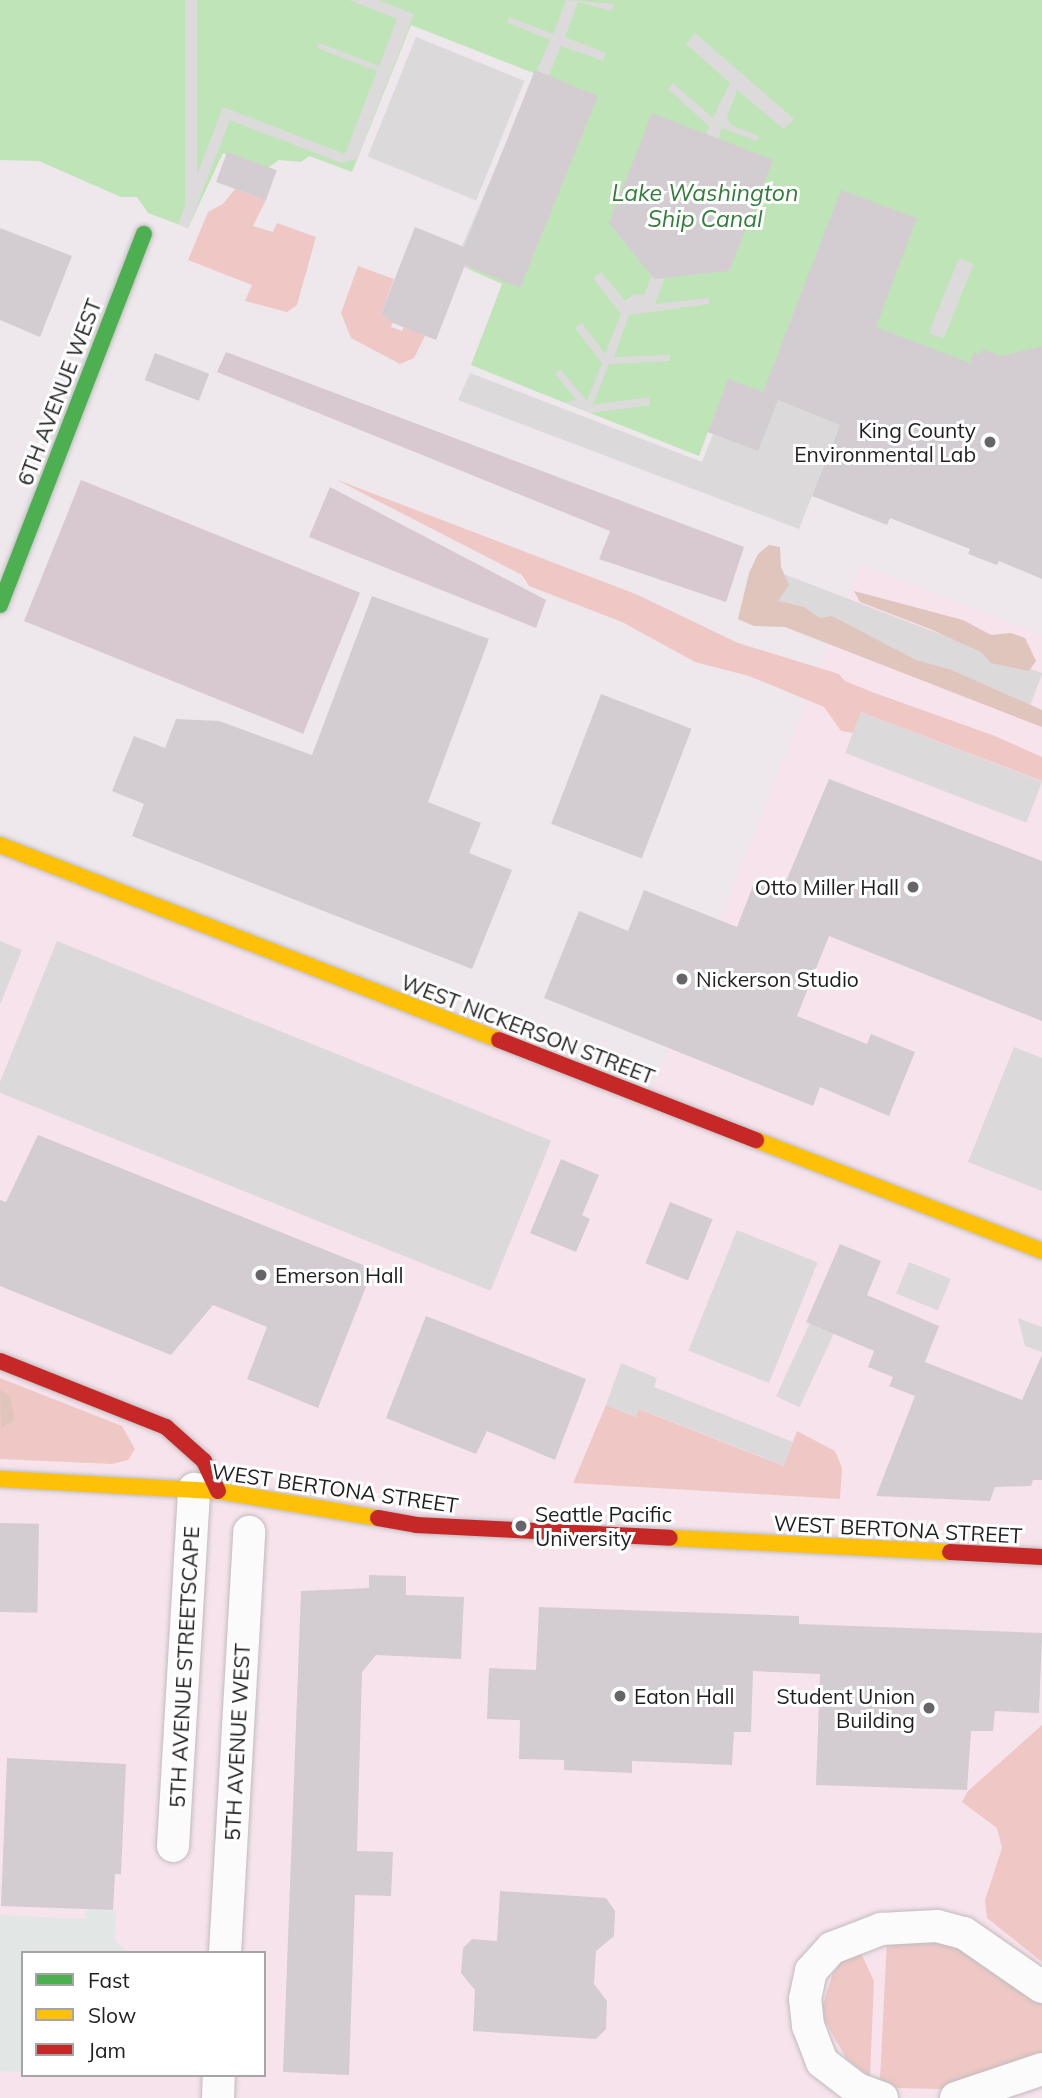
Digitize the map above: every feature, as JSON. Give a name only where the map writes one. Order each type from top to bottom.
[{"type":"street","name":"6TH AVENUE WEST","points":[[0,604],[144,234]]},
{"type":"street","name":"WEST NICKERSON STREET","points":[[0,845],[1042,1251]]},
{"type":"street","points":[[0,1361],[166,1427],[188,1442],[204,1461],[206,1490]]},
{"type":"street","name":"WEST BERTONA STREET","points":[[0,1479],[206,1490],[416,1525],[1042,1557]]},
{"type":"street","name":"5TH AVENUE STREETSCAPE","points":[[173,1846],[206,1490]]},
{"type":"street","name":"5TH AVENUE WEST","points":[[225,1951],[249,1531]]},
{"type":"street","points":[[882,2098],[857,2089],[822,2062],[808,2026],[805,1999],[811,1971],[832,1948],[881,1929],[937,1926],[964,1933],[1042,1987]]},
{"type":"street","points":[[956,2098],[1042,2069]]},
{"type":"street","points":[[218,2098],[219,2077]]},
{"type":"shaded area","points":[[416,37],[524,81],[476,200],[368,157]]},
{"type":"shaded area","points":[[235,189],[266,200],[253,226],[273,232],[277,223],[316,237],[297,305],[287,312],[245,301],[252,285],[188,260],[208,212],[223,204]]},
{"type":"shaded area","points":[[358,266],[394,279],[381,314],[394,319],[391,327],[402,331],[405,325],[425,336],[414,358],[400,364],[351,338],[341,313]]},
{"type":"shaded area","points":[[226,352],[744,547],[726,602],[599,559],[610,531],[217,372]]},
{"type":"shaded area","points":[[470,373],[702,462],[713,434],[778,400],[840,425],[799,529],[458,400]]},
{"type":"shaded area","points":[[335,479],[638,595],[738,643],[839,674],[845,681],[872,692],[995,736],[1042,757],[1042,781],[861,712],[853,733],[841,731],[824,707],[749,676],[695,662],[622,622],[529,586],[522,575]]},
{"type":"shaded area","points":[[81,480],[360,593],[303,734],[24,621]]},
{"type":"shaded area","points":[[330,487],[546,600],[536,628],[309,537]]},
{"type":"shaded area","points":[[769,545],[780,547],[781,567],[789,585],[778,601],[804,607],[820,618],[832,616],[916,660],[949,669],[1042,710],[1042,727],[785,627],[754,626],[738,619],[749,573],[758,554]]},
{"type":"shaded area","name":"Seattle Pacific University","points":[[861,565],[1042,635],[1042,2098],[0,2098],[0,844],[648,1099]]},
{"type":"shaded area","points":[[781,573],[1042,673],[1027,714],[765,614]]},
{"type":"shaded area","points":[[854,591],[963,620],[991,635],[1011,633],[1025,638],[1036,661],[1029,671],[991,663],[981,652],[860,602]]},
{"type":"shaded area","points":[[861,712],[1042,781],[1026,823],[845,753]]},
{"type":"shaded area","points":[[0,941],[22,950],[0,1005]]},
{"type":"shaded area","points":[[57,941],[551,1141],[491,1291],[0,1093],[0,1082]]},
{"type":"shaded area","points":[[1014,1047],[1042,1058],[1042,1191],[968,1162]]},
{"type":"shaded area","points":[[737,1230],[818,1263],[769,1383],[688,1351]]},
{"type":"shaded area","points":[[909,1262],[951,1279],[938,1310],[896,1294]]},
{"type":"shaded area","points":[[1018,1318],[1042,1327],[1042,1352],[1025,1346]]},
{"type":"shaded area","points":[[811,1321],[835,1332],[799,1407],[776,1396]]},
{"type":"shaded area","points":[[621,1363],[657,1378],[654,1387],[793,1442],[785,1466],[640,1409],[637,1417],[606,1405]]},
{"type":"shaded area","points":[[0,1378],[122,1426],[135,1449],[128,1460],[112,1464],[0,1459]]},
{"type":"shaded area","points":[[0,1390],[10,1396],[15,1420],[1,1428]]},
{"type":"shaded area","points":[[606,1405],[636,1417],[639,1409],[784,1466],[797,1431],[835,1451],[842,1468],[840,1499],[573,1483]]},
{"type":"shaded area","points":[[1042,1725],[1042,1962],[987,1918],[985,1900],[1002,1848],[997,1828],[962,1802],[968,1791]]},
{"type":"shaded area","points":[[86,1910],[116,1911],[115,1940],[126,1951],[21,1951],[21,2072],[0,2071],[0,1915],[85,1919]]},
{"type":"shaded area","points":[[927,1935],[968,1948],[1042,2004],[1042,2057],[940,2089],[898,2088],[880,2079],[887,1939]]},
{"type":"shaded area","points":[[860,1951],[874,1981],[870,2077],[846,2058],[824,2019],[823,2004],[833,1973],[845,1957]]},
{"type":"water","name":"Lake Washington Ship Canal","points":[[0,0],[1042,0],[1042,413],[840,425],[778,400],[758,451],[708,432],[699,456],[590,413],[471,365],[502,284],[455,263],[536,74],[411,25],[352,172],[309,156],[301,162],[279,160],[266,169],[223,153],[188,228],[148,213],[137,197],[121,197],[39,161],[0,160]]},
{"type":"pier","points":[[185,0],[197,0],[197,207],[185,207]]},
{"type":"pier","points":[[349,0],[378,0],[414,14],[357,159],[341,163],[230,120],[188,228],[178,224],[223,107],[345,154],[377,71],[317,48],[319,43],[379,66],[397,19]]},
{"type":"pier","points":[[566,0],[614,4],[612,11],[578,2],[565,37],[606,53],[603,61],[561,46],[469,269],[455,263],[550,40],[507,22],[509,17],[553,34]]},
{"type":"pier","points":[[695,33],[794,119],[784,129],[737,90],[727,118],[731,125],[759,136],[757,141],[722,128],[655,304],[709,298],[709,304],[629,315],[614,357],[670,355],[670,361],[609,364],[593,405],[649,397],[650,405],[590,413],[564,402],[576,400],[555,374],[560,369],[587,401],[602,363],[575,328],[582,323],[605,354],[621,314],[593,278],[601,272],[625,301],[634,294],[644,295],[709,126],[668,89],[673,83],[713,118],[730,83],[686,44]]},
{"type":"pier","points":[[959,258],[974,264],[943,339],[929,333]]},
{"type":"building","points":[[535,70],[598,96],[520,288],[465,265],[436,340],[393,323],[381,314],[415,227],[464,247]]},
{"type":"building","points":[[652,113],[773,160],[729,271],[654,279],[609,223]]},
{"type":"building","points":[[227,152],[277,170],[266,200],[216,182]]},
{"type":"building","name":"King County Environmental Lab","points":[[841,190],[917,218],[876,327],[970,363],[974,352],[980,354],[982,349],[1002,356],[1042,346],[1042,579],[999,561],[997,565],[968,554],[970,549],[890,518],[887,525],[812,496],[840,425],[778,400],[758,451],[708,432],[728,379],[763,392]]},
{"type":"building","points":[[0,228],[72,256],[40,337],[0,320]]},
{"type":"building","points":[[155,353],[209,374],[199,401],[145,380]]},
{"type":"building","points":[[372,596],[489,639],[428,802],[481,823],[469,853],[512,870],[472,969],[132,836],[144,804],[112,791],[134,736],[165,748],[176,719],[219,721],[312,755]]},
{"type":"building","points":[[601,694],[692,729],[642,859],[551,824]]},
{"type":"building","points":[[829,779],[1042,861],[1042,1021],[829,936],[797,1016],[867,1044],[871,1034],[915,1052],[889,1116],[820,1087],[813,1106],[544,998],[579,911],[628,931],[644,890],[737,927],[754,883],[781,893]]},
{"type":"building","name":"Emerson Hall","points":[[38,1135],[373,1269],[318,1408],[247,1379],[267,1327],[213,1305],[171,1355],[0,1286],[0,1200],[6,1202]]},
{"type":"building","points":[[561,1159],[599,1175],[582,1215],[590,1219],[576,1252],[530,1233]]},
{"type":"building","points":[[670,1202],[713,1219],[688,1280],[645,1263]]},
{"type":"building","points":[[840,1244],[881,1261],[867,1295],[939,1326],[925,1362],[1022,1400],[1042,1355],[1042,1480],[1033,1480],[1031,1486],[995,1487],[990,1501],[876,1496],[915,1396],[889,1386],[893,1377],[868,1367],[874,1351],[806,1322]]},
{"type":"building","points":[[426,1316],[586,1379],[555,1460],[487,1431],[476,1454],[386,1418]]},
{"type":"building","points":[[0,1523],[39,1524],[37,1613],[0,1612]]},
{"type":"building","points":[[369,1575],[406,1576],[406,1595],[464,1597],[461,1659],[376,1655],[362,1672],[357,1851],[393,1852],[391,1896],[355,1895],[349,2075],[283,2072],[301,1591],[369,1588]]},
{"type":"building","points":[[539,1607],[799,1616],[799,1624],[1042,1633],[1039,1713],[995,1711],[993,1731],[971,1731],[967,1790],[816,1785],[820,1674],[753,1671],[751,1732],[734,1732],[732,1765],[632,1761],[632,1773],[564,1770],[564,1760],[519,1759],[520,1720],[487,1719],[489,1668],[536,1670]]},
{"type":"building","points":[[7,1758],[126,1764],[121,1874],[115,1874],[113,1910],[1,1906]]},
{"type":"building","points":[[500,1891],[606,1898],[615,1911],[614,1936],[596,1951],[594,1984],[607,2001],[606,2029],[596,2039],[473,2031],[475,1990],[461,1973],[463,1948],[472,1939],[497,1941]]},
{"type":"traffic: fast","points":[[0,605],[144,234]]},
{"type":"traffic: slow","points":[[0,845],[499,1040]]},
{"type":"traffic: slow","points":[[756,1140],[1042,1251]]},
{"type":"traffic: slow","points":[[0,1479],[218,1491],[378,1518]]},
{"type":"traffic: slow","points":[[670,1538],[950,1552]]},
{"type":"traffic: jam","points":[[499,1040],[756,1140]]},
{"type":"traffic: jam","points":[[0,1361],[166,1427],[204,1461],[218,1491]]},
{"type":"traffic: jam","points":[[378,1518],[416,1525],[670,1538]]},
{"type":"traffic: jam","points":[[950,1552],[1042,1557]]},
{"type":"place","name":"King County Environmental Lab","points":[[990,442]]},
{"type":"place","name":"Otto Miller Hall","points":[[913,887]]},
{"type":"place","name":"Nickerson Studio","points":[[682,979]]},
{"type":"place","name":"Emerson Hall","points":[[261,1275]]},
{"type":"place","name":"Seattle Pacific University","points":[[521,1526]]},
{"type":"place","name":"Eaton Hall","points":[[620,1696]]},
{"type":"place","name":"Student Union Building","points":[[929,1708]]}]
